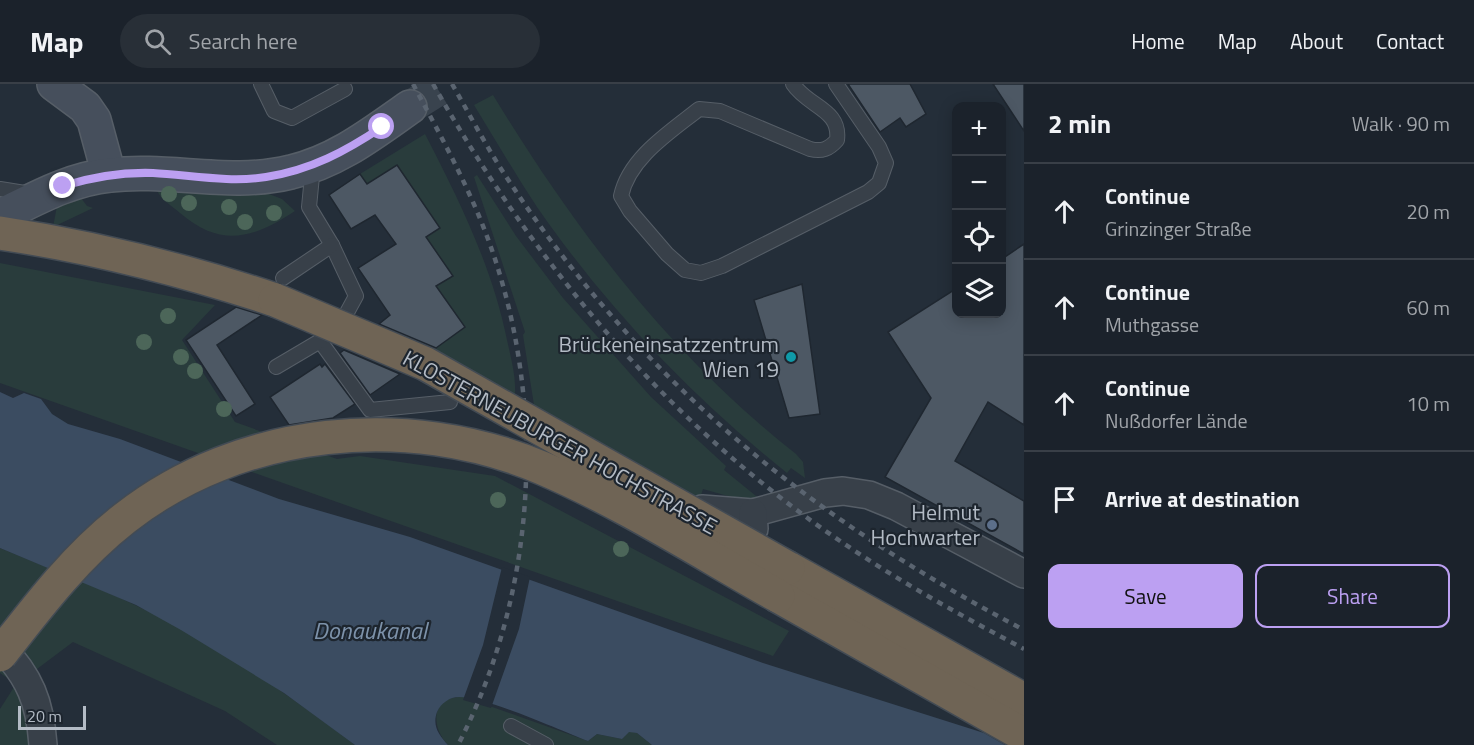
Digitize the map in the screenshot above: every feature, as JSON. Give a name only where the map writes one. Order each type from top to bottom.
[{"type":"highway","name":"KLOSTERNEUBURGER HOCHSTRASSE","points":[[0,233],[71,243],[192,272],[275,300],[426,364],[1024,700]]},
{"type":"highway","points":[[0,655],[56,584],[90,549],[125,518],[158,495],[195,474],[298,441],[358,434],[401,435],[441,440],[491,451],[541,468],[608,499],[1024,735]]},
{"type":"street","points":[[54,84],[91,114],[109,175]]},
{"type":"street","points":[[0,216],[69,184],[109,175],[150,173],[264,178],[314,165],[345,151],[410,107]]},
{"type":"street","points":[[753,513],[754,530],[737,556],[716,567],[593,500],[574,485],[575,469],[589,459],[604,459],[702,509],[753,513],[825,493],[852,492],[869,495],[896,506],[1024,574]]},
{"type":"street","points":[[683,550],[685,525],[702,509]]},
{"type":"street","points":[[0,646],[26,676],[35,695],[43,745]]},
{"type":"lane","points":[[261,84],[274,111],[292,118],[345,89]]},
{"type":"lane","points":[[794,84],[807,100],[832,115],[838,124],[837,140],[832,146],[820,152],[720,111],[699,109],[647,153],[624,180],[621,196],[630,211],[667,254],[686,270],[701,273],[722,266],[823,217],[879,183],[886,163],[879,147],[836,84]]},
{"type":"lane","points":[[276,367],[338,329],[356,296],[332,245],[309,207],[314,165]]},
{"type":"lane","points":[[0,189],[42,195]]},
{"type":"lane","points":[[283,278],[332,245]]},
{"type":"lane","points":[[320,341],[370,410],[450,402]]},
{"type":"lane","points":[[511,726],[546,745]]},
{"type":"shaded area","points":[[493,95],[557,194],[628,288],[707,376],[796,454],[803,462],[805,478],[791,468],[787,473],[718,414],[653,349],[592,280],[537,207],[474,105]]},
{"type":"shaded area","points":[[425,134],[462,209],[493,286],[512,360],[515,394],[433,350],[465,327],[436,286],[453,276],[426,237],[439,228],[397,166],[367,184],[360,174]]},
{"type":"shaded area","points":[[477,175],[516,236],[563,298],[651,397],[726,466],[724,470],[761,500],[735,498],[703,489],[700,498],[534,405],[523,335],[525,332],[474,177]]},
{"type":"shaded area","points":[[157,190],[269,194],[282,199],[295,211],[280,221],[251,233],[237,236],[223,235],[195,224],[167,202]]},
{"type":"shaded area","points":[[81,198],[87,206],[93,208],[53,227],[57,206]]},
{"type":"shaded area","points":[[0,263],[215,305],[182,340],[235,422],[337,459],[360,456],[495,476],[789,631],[773,656],[0,383]]},
{"type":"shaded area","points":[[0,548],[118,597],[193,635],[276,687],[355,745],[277,745],[225,711],[73,642],[17,684],[23,697],[32,745],[0,745],[0,709],[16,684],[0,673]]},
{"type":"shaded area","points":[[464,697],[588,741],[597,734],[622,739],[628,731],[637,733],[652,745],[448,745],[438,729],[437,713],[445,701]]},
{"type":"water","name":"Donaukanal","points":[[0,392],[13,398],[24,393],[41,399],[52,414],[68,424],[120,439],[279,499],[410,537],[763,663],[984,733],[1005,745],[652,745],[637,733],[629,732],[622,739],[597,734],[588,741],[487,702],[459,697],[443,703],[437,712],[435,722],[437,730],[448,745],[355,745],[284,693],[136,605],[0,548]]},
{"type":"pier","points":[[502,567],[530,577],[519,629],[491,708],[463,700],[483,645]]},
{"type":"building","points":[[848,84],[910,84],[926,114],[906,127],[900,118],[880,132]]},
{"type":"building","points":[[993,84],[1024,84],[1024,131],[1006,102]]},
{"type":"building","points":[[397,165],[440,228],[426,237],[453,276],[436,286],[465,327],[436,348],[379,324],[390,315],[358,268],[396,244],[375,215],[351,229],[329,195],[360,174],[367,184]]},
{"type":"building","points":[[1024,244],[1024,425],[988,402],[955,461],[1024,501],[1024,554],[885,477],[931,398],[888,332],[952,291],[952,318],[1006,318],[1006,256]]},
{"type":"building","name":"Brückeneinsatzzentrum Wien 19","points":[[802,284],[820,414],[789,418],[754,300]]},
{"type":"building","points":[[236,307],[262,315],[217,345],[255,404],[236,416],[186,340]]},
{"type":"building","points":[[344,350],[400,374],[370,395],[340,353]]},
{"type":"building","points":[[320,364],[322,367],[325,364],[355,404],[333,418],[289,425],[270,397]]},
{"type":"tunnel","points":[[410,107],[447,84]]},
{"type":"railway","points":[[413,84],[447,147],[486,234],[511,317],[522,379],[526,441],[525,504],[517,567],[504,628],[484,688],[458,745]]},
{"type":"railway","points":[[433,84],[474,153],[518,219],[566,283],[616,343],[670,400],[727,454],[789,504],[855,551],[917,590],[1024,649]]},
{"type":"railway","points":[[452,84],[507,178],[559,252],[614,319],[673,381],[736,438],[802,491],[872,541],[946,587],[1024,630]]},
{"type":"place","name":"Brückeneinsatzzentrum Wien 19","points":[[791,357]]},
{"type":"place","name":"Helmut Hochwarter","points":[[992,525]]},
{"type":"route","points":[[63,186],[109,175],[150,173],[195,177],[264,178],[293,172],[328,159],[382,127]]}]
